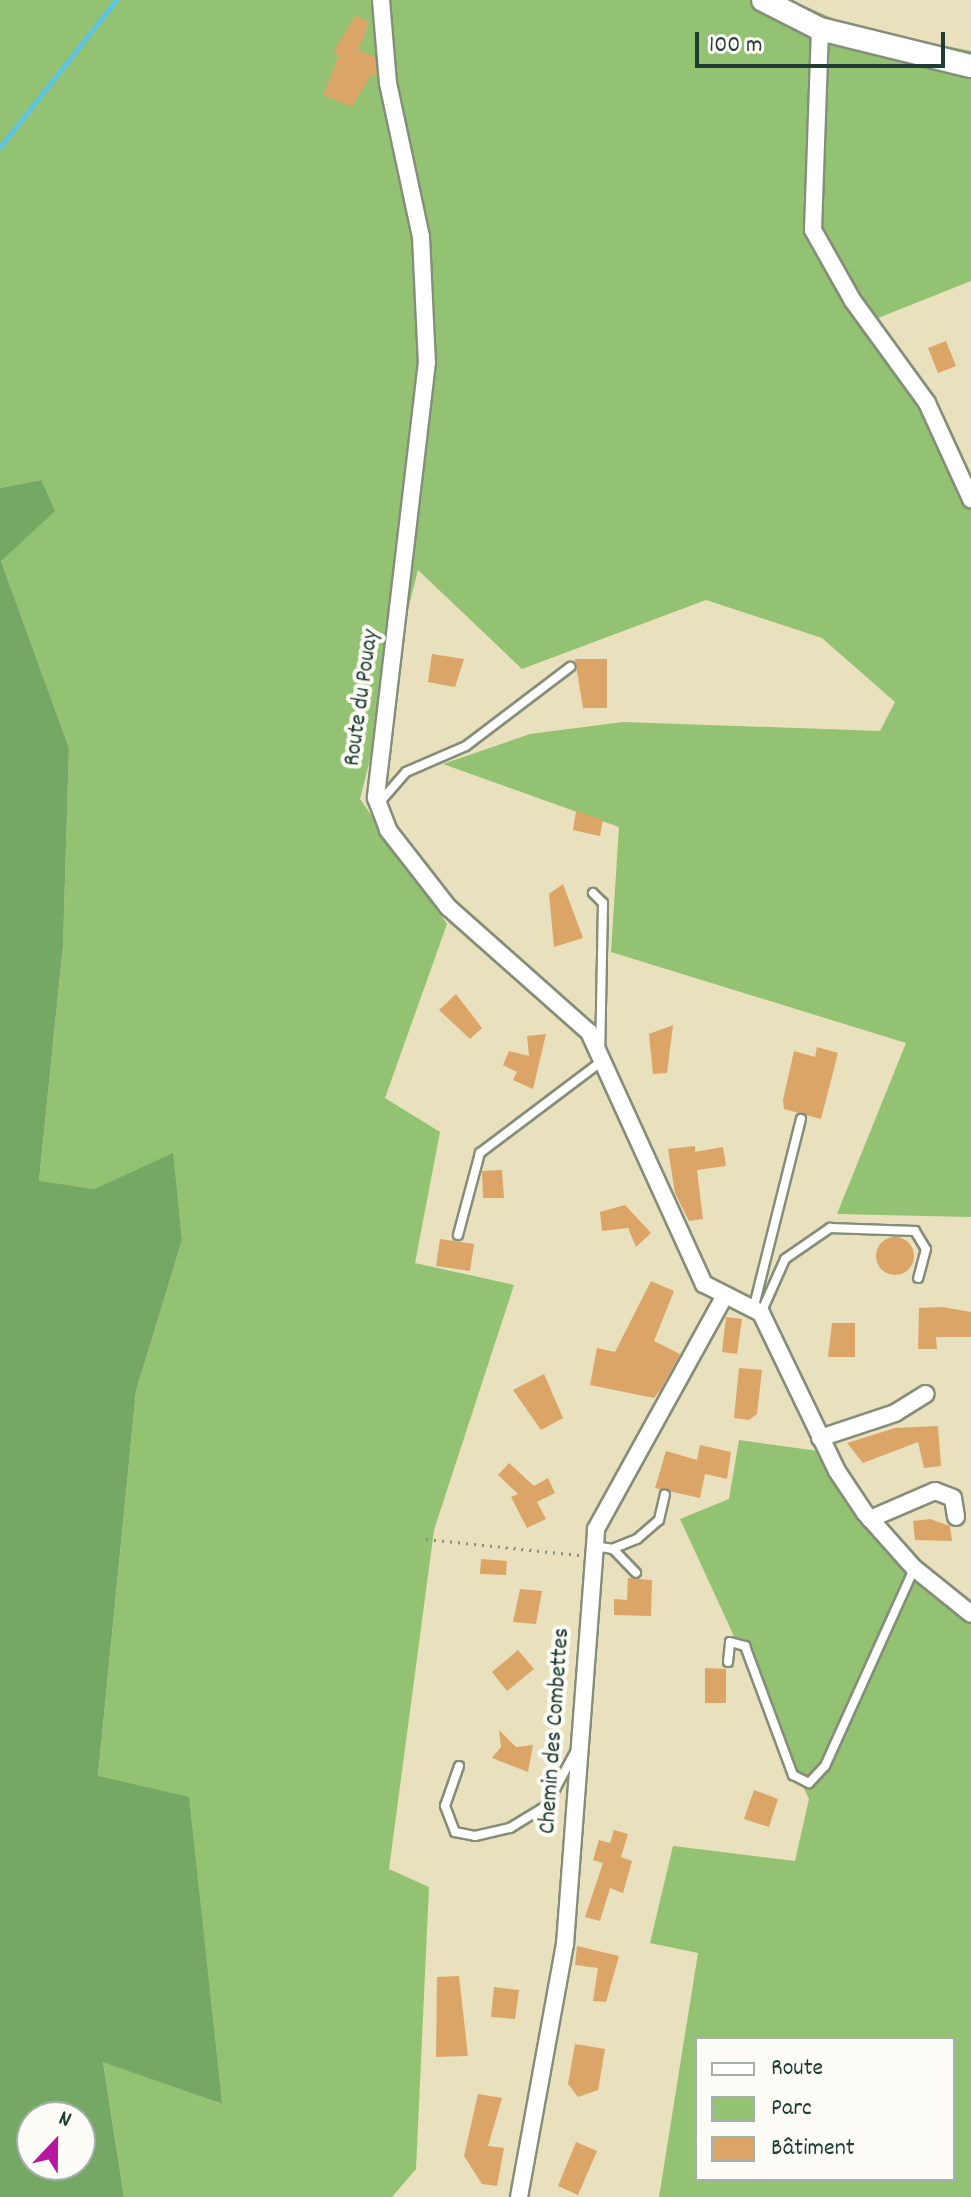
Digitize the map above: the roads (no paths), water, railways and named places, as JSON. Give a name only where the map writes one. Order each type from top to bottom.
[{"type":"main road","points":[[763,0],[796,8],[820,29],[971,66]]},
{"type":"street","name":"Route du Pouay","points":[[381,0],[388,83],[423,253],[427,362],[375,766],[378,803],[401,849],[448,907],[589,1032],[704,1284],[723,1299]]},
{"type":"street","points":[[820,29],[813,230],[853,301],[927,403],[971,499]]},
{"type":"street","points":[[723,1299],[757,1309],[820,1438],[870,1519],[914,1568],[971,1614]]},
{"type":"street","name":"Chemin des Combettes","points":[[519,2197],[565,1944],[592,1551],[613,1489],[723,1299]]},
{"type":"street","points":[[820,1438],[895,1413],[925,1394]]},
{"type":"street","points":[[870,1519],[935,1491],[953,1498],[956,1517]]},
{"type":"lane","points":[[378,803],[406,772],[466,746],[570,667]]},
{"type":"lane","points":[[458,1235],[480,1153],[601,1057],[606,1041],[603,903],[593,893]]},
{"type":"lane","points":[[757,1309],[801,1119]]},
{"type":"lane","points":[[757,1309],[785,1259],[830,1228],[915,1231],[926,1249],[918,1278]]},
{"type":"lane","points":[[592,1551],[612,1549],[659,1520],[665,1495]]},
{"type":"lane","points":[[612,1549],[636,1573]]},
{"type":"lane","points":[[728,1662],[730,1642],[745,1646],[793,1775],[809,1783],[825,1766],[914,1568]]},
{"type":"lane","points":[[459,1766],[445,1806],[455,1832],[475,1836],[510,1828],[546,1806],[580,1750]]},
{"type":"waterway","points":[[0,147],[116,0]]}]
